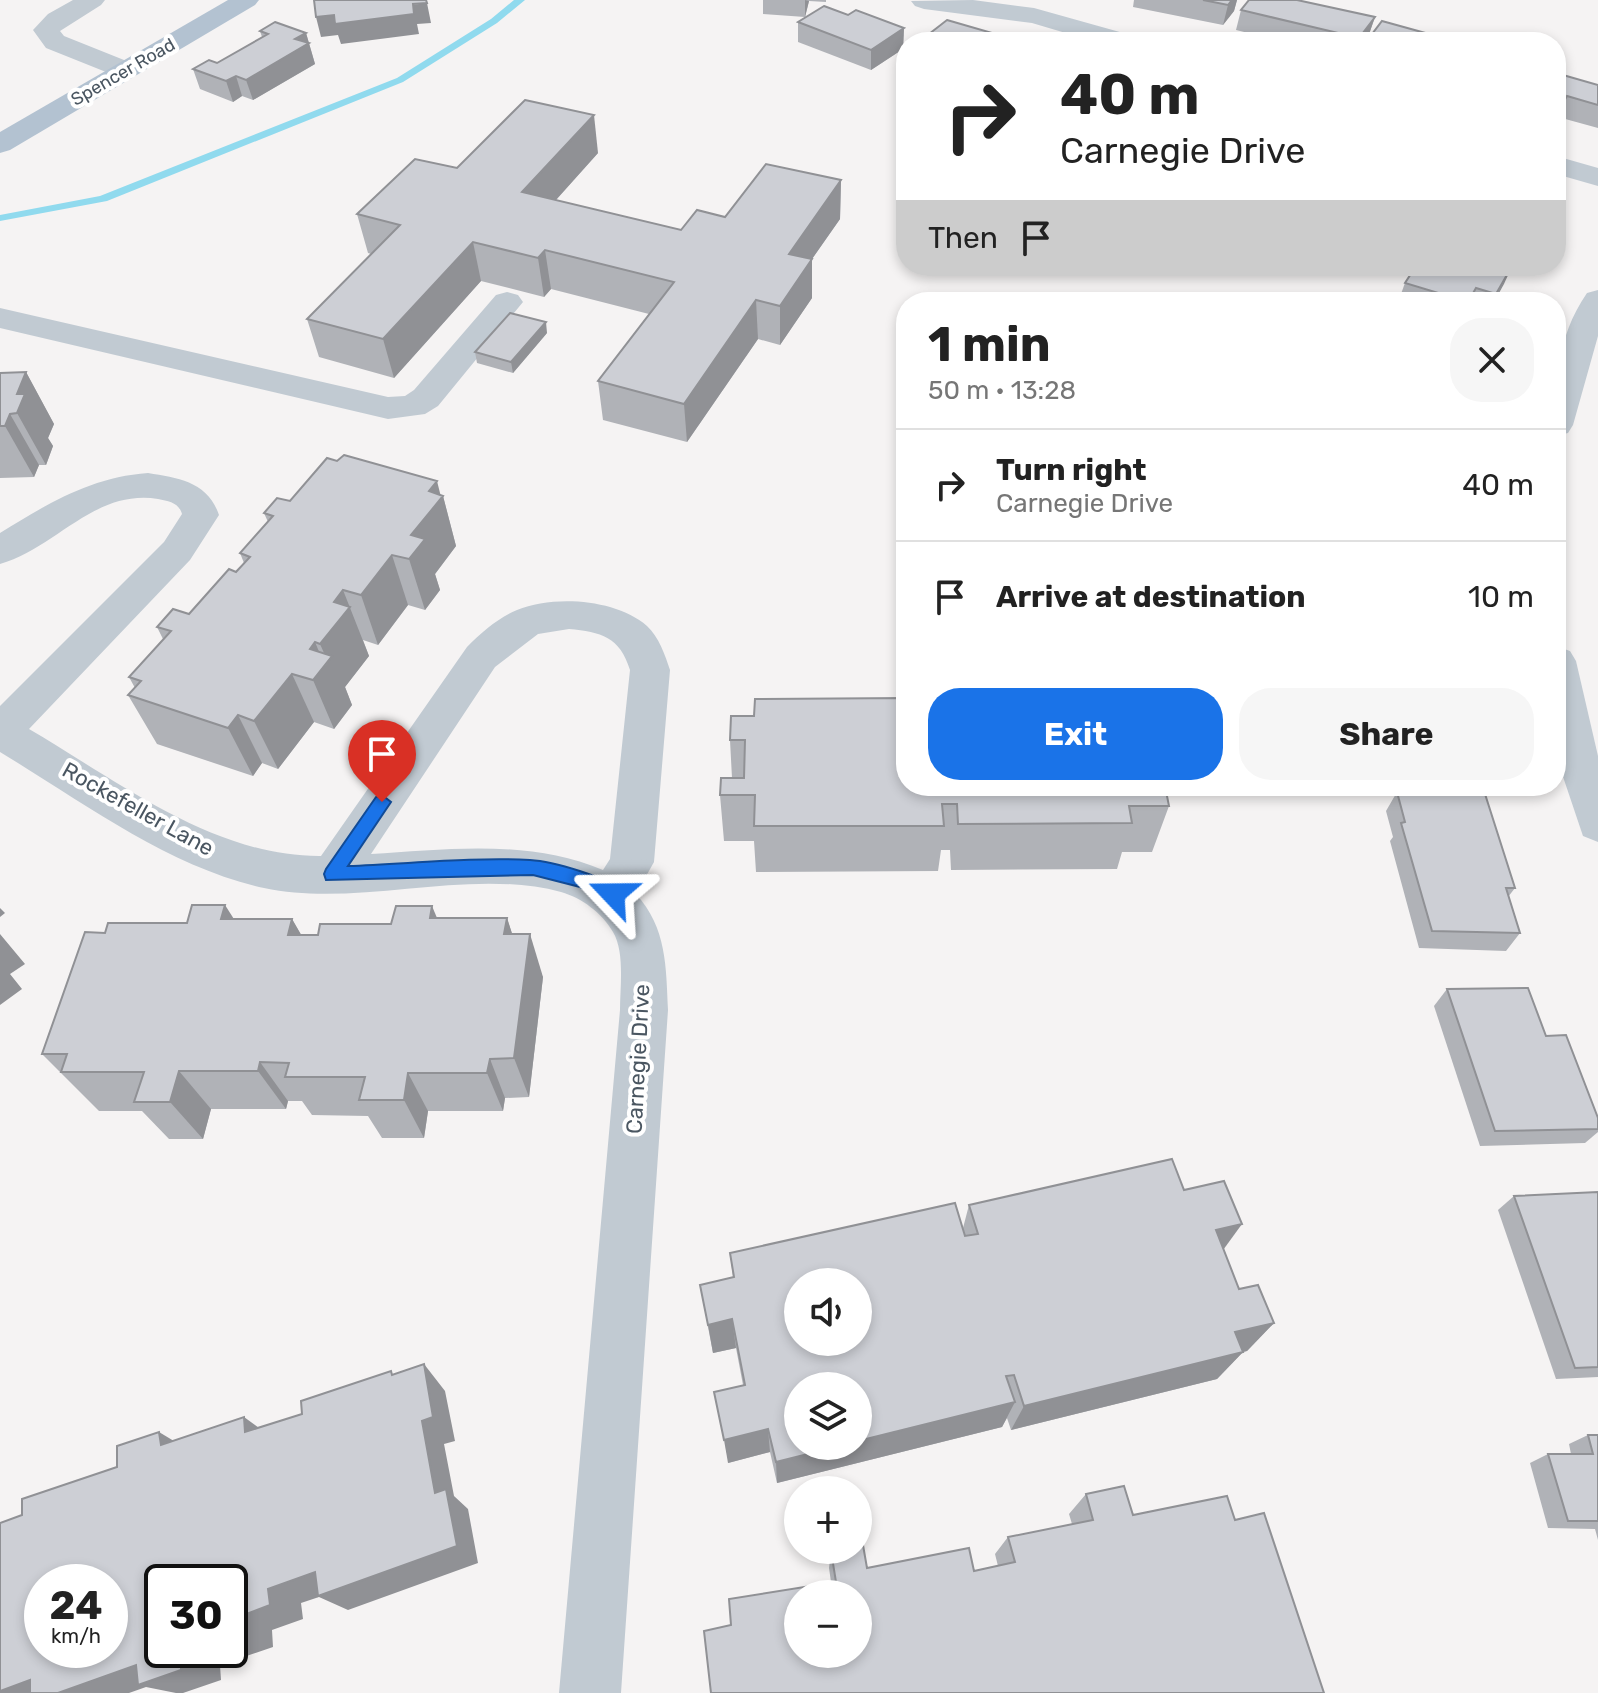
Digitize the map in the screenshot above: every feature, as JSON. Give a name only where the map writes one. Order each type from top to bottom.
[{"type":"main road","name":"Spencer Road","points":[[0,144],[246,0]]},
{"type":"street","points":[[92,0],[57,19],[46,30],[55,42],[125,70]]},
{"type":"street","points":[[924,1],[1034,16],[1090,32]]},
{"type":"street","points":[[1566,168],[1598,177]]},
{"type":"street","points":[[1566,390],[1583,331],[1598,300]]},
{"type":"street","points":[[0,318],[388,408],[413,406],[426,398],[507,302]]},
{"type":"street","points":[[0,551],[77,504],[121,488],[143,485],[188,494],[198,502],[201,515],[177,551],[0,732]]},
{"type":"street","points":[[333,874],[481,657],[502,636],[532,619],[549,614],[617,626],[633,637],[644,651],[650,670],[632,862],[613,894]]},
{"type":"street","points":[[1566,706],[1579,765],[1598,824]]},
{"type":"street","name":"Rockefeller Lane","points":[[0,732],[198,847],[266,871],[333,874],[533,868],[584,880],[613,894]]},
{"type":"street","name":"Carnegie Drive","points":[[590,1693],[644,1010],[641,942],[631,919],[613,894]]},
{"type":"building","points":[[314,0],[426,0],[427,3],[413,4],[414,14],[335,24],[334,15],[316,17]]},
{"type":"building","points":[[1203,0],[1232,0],[1228,5]]},
{"type":"building","points":[[1249,0],[1297,0],[1375,17],[1364,32],[1334,32],[1241,10]]},
{"type":"building","points":[[824,6],[848,15],[856,10],[904,28],[871,50],[798,22]]},
{"type":"building","points":[[947,20],[988,32],[932,32]]},
{"type":"building","points":[[1382,21],[1422,32],[1374,32]]},
{"type":"building","points":[[275,22],[306,33],[295,39],[309,43],[246,80],[236,76],[226,81],[193,69],[209,60],[217,63],[268,34],[260,31]]},
{"type":"building","points":[[1566,76],[1598,85],[1598,105],[1567,96]]},
{"type":"building","points":[[525,100],[594,115],[522,192],[681,230],[697,210],[725,217],[766,164],[841,180],[789,254],[812,259],[780,306],[756,300],[684,404],[598,381],[674,282],[545,250],[538,258],[473,242],[383,339],[307,319],[400,225],[357,214],[415,159],[457,168]]},
{"type":"building","points":[[1410,276],[1506,276],[1497,292],[1476,288],[1474,292],[1435,292],[1405,283]]},
{"type":"building","points":[[510,313],[546,322],[511,362],[475,352]]},
{"type":"building","points":[[26,372],[17,394],[25,394],[17,413],[10,414],[5,426],[0,426],[0,373]]},
{"type":"building","points":[[344,455],[437,481],[429,491],[443,496],[411,535],[425,539],[409,559],[392,555],[361,595],[343,590],[334,602],[350,607],[320,644],[315,642],[310,649],[332,656],[313,680],[292,674],[254,721],[238,715],[228,728],[128,695],[141,681],[129,677],[171,631],[157,627],[173,609],[189,614],[229,569],[236,572],[250,557],[240,553],[273,516],[264,513],[277,498],[290,501],[327,458],[337,461]]},
{"type":"building","points":[[896,698],[896,796],[1167,796],[1169,806],[1129,806],[1132,823],[958,824],[957,804],[942,804],[944,826],[754,826],[755,795],[720,795],[721,778],[744,778],[745,740],[730,740],[731,716],[754,716],[755,699]]},
{"type":"building","points":[[1398,796],[1486,796],[1515,888],[1506,888],[1520,933],[1432,931],[1401,823],[1405,822]]},
{"type":"building","points":[[192,905],[225,905],[221,919],[292,919],[288,935],[318,935],[320,924],[391,924],[396,906],[432,906],[430,918],[507,918],[504,934],[530,934],[514,1058],[490,1059],[487,1073],[408,1073],[404,1100],[359,1100],[365,1077],[285,1077],[289,1063],[260,1062],[258,1071],[179,1071],[170,1102],[134,1102],[144,1072],[61,1072],[67,1054],[42,1054],[85,932],[105,933],[108,923],[187,923]]},
{"type":"building","points":[[1528,988],[1546,1036],[1566,1035],[1598,1118],[1598,1129],[1495,1131],[1447,989]]},
{"type":"building","points":[[1172,1159],[1184,1190],[1224,1181],[1242,1224],[1216,1230],[1239,1289],[1258,1285],[1274,1323],[1235,1332],[1243,1352],[1024,1406],[1014,1375],[1006,1376],[1015,1402],[872,1438],[872,1372],[784,1372],[784,1460],[776,1462],[768,1429],[724,1440],[714,1392],[745,1385],[732,1319],[708,1325],[700,1285],[734,1277],[730,1253],[955,1203],[965,1236],[978,1234],[969,1205]]},
{"type":"building","points":[[1598,1192],[1598,1367],[1575,1368],[1514,1196]]},
{"type":"building","points":[[424,1364],[433,1417],[422,1421],[435,1493],[446,1489],[457,1546],[318,1596],[315,1572],[268,1589],[270,1605],[248,1613],[248,1564],[144,1564],[144,1668],[181,1670],[138,1685],[136,1665],[128,1668],[128,1564],[24,1564],[24,1668],[128,1668],[58,1693],[30,1693],[30,1680],[0,1691],[0,1523],[22,1515],[22,1499],[117,1467],[117,1446],[159,1432],[161,1445],[244,1417],[245,1432],[302,1414],[301,1401],[391,1371],[392,1375]]},
{"type":"building","points":[[1588,1435],[1598,1435],[1598,1521],[1568,1521],[1548,1454],[1593,1454]]},
{"type":"building","points":[[1124,1486],[1133,1515],[1227,1496],[1235,1520],[1264,1513],[1324,1693],[711,1693],[704,1631],[731,1625],[729,1599],[784,1590],[784,1668],[872,1668],[872,1580],[836,1580],[833,1564],[866,1564],[867,1568],[969,1548],[974,1571],[1015,1562],[1008,1537],[1093,1520],[1086,1494]]},
{"type":"waterway","points":[[0,218],[103,199],[400,80],[494,21],[520,0]]},
{"type":"route","points":[[382,802],[333,874],[486,867],[533,868],[584,880],[613,894]]}]
